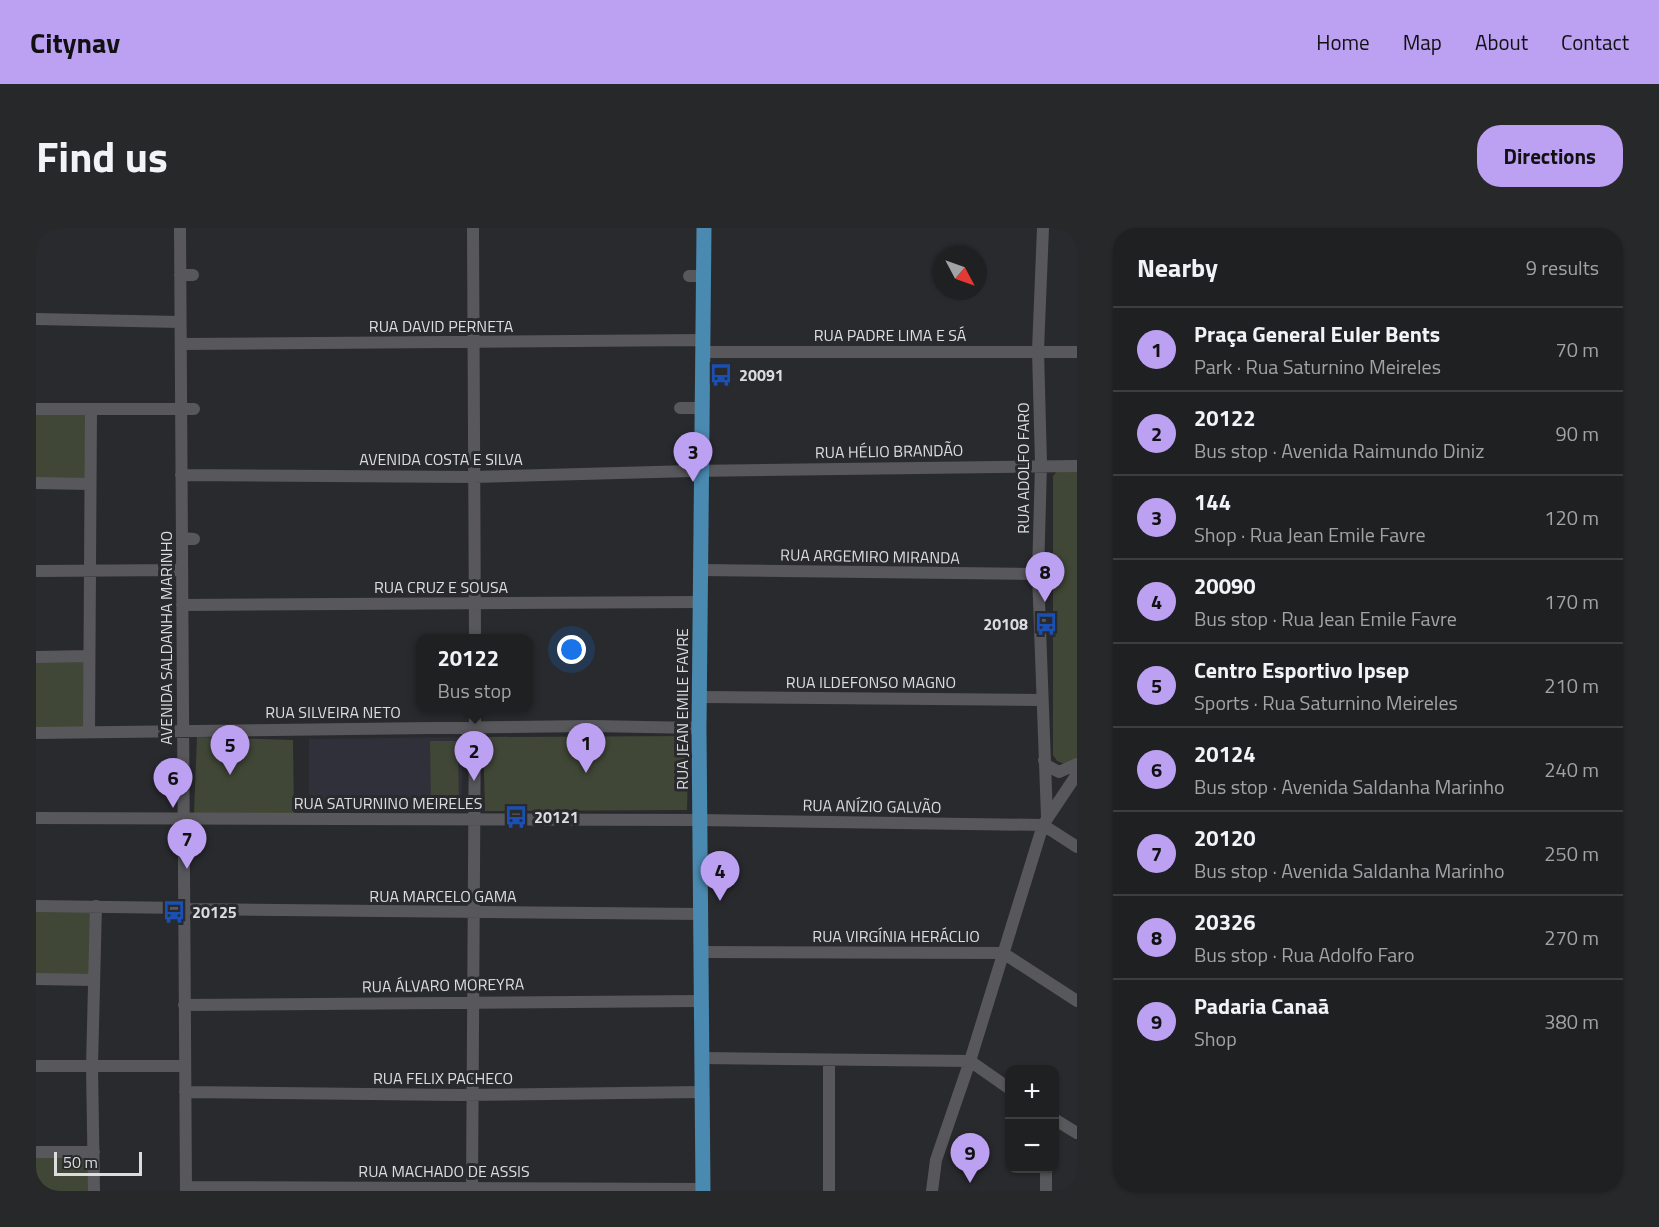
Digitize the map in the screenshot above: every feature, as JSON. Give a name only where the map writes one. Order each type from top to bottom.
[{"type":"main road","name":"RUA JEAN EMILE FAVRE","points":[[703,1190],[700,697],[697,664],[701,602],[699,536],[703,346],[696,276],[704,228]]},
{"type":"street","name":"AVENIDA SALDANHA MARINHO","points":[[180,228],[181,475],[188,538],[182,570],[182,605],[187,664],[182,729],[186,1189]]},
{"type":"street","points":[[473,228],[475,634]]},
{"type":"street","name":"RUA ADOLFO FARO","points":[[1042,228],[1038,350],[1041,464],[1038,574],[1045,821]]},
{"type":"street","points":[[180,275],[193,275]]},
{"type":"street","points":[[37,317],[107,317],[180,322]]},
{"type":"street","name":"RUA DAVID PERNETA","points":[[181,344],[475,342],[703,346]]},
{"type":"street","name":"RUA PADRE LIMA E SÁ","points":[[703,346],[1077,352]]},
{"type":"street","points":[[680,408],[702,408]]},
{"type":"street","points":[[36,409],[194,409]]},
{"type":"street","points":[[89,731],[91,409]]},
{"type":"street","name":"RUA HÉLIO BRANDÃO","points":[[701,471],[1041,464],[1077,466]]},
{"type":"street","name":"AVENIDA COSTA E SILVA","points":[[181,475],[473,477],[701,471]]},
{"type":"street","points":[[36,483],[90,484]]},
{"type":"street","points":[[36,571],[182,570]]},
{"type":"street","name":"RUA ARGEMIRO MIRANDA","points":[[701,570],[1038,574]]},
{"type":"street","name":"RUA CRUZ E SOUSA","points":[[182,605],[701,602]]},
{"type":"street","points":[[36,657],[89,656]]},
{"type":"street","name":"RUA ILDEFONSO MAGNO","points":[[700,697],[1041,700]]},
{"type":"street","points":[[472,1189],[475,712]]},
{"type":"street","name":"RUA SILVEIRA NETO","points":[[36,733],[182,729],[699,728]]},
{"type":"street","points":[[1044,759],[1046,765],[1059,772],[1077,764]]},
{"type":"street","points":[[933,1191],[936,1160],[970,1061],[1045,821],[1077,774]]},
{"type":"street","name":"RUA SATURNINO MEIRELES","points":[[36,818],[700,820]]},
{"type":"street","name":"RUA ANÍZIO GALVÃO","points":[[700,820],[1045,821]]},
{"type":"street","points":[[1045,821],[1077,847]]},
{"type":"street","name":"RUA MARCELO GAMA","points":[[36,906],[701,914]]},
{"type":"street","points":[[94,1191],[92,1066],[96,906]]},
{"type":"street","name":"RUA VIRGÍNIA HERÁCLIO","points":[[701,952],[1004,953]]},
{"type":"street","points":[[1004,953],[1077,1001]]},
{"type":"street","points":[[36,979],[93,980]]},
{"type":"street","name":"RUA ÁLVARO MOREYRA","points":[[184,1005],[702,1001]]},
{"type":"street","points":[[702,1059],[970,1061],[1005,1086]]},
{"type":"street","points":[[829,1061],[829,1191]]},
{"type":"street","points":[[36,1066],[184,1066]]},
{"type":"street","name":"RUA FELIX PACHECO","points":[[185,1092],[472,1095],[702,1092]]},
{"type":"street","points":[[1059,1122],[1077,1133]]},
{"type":"street","points":[[36,1152],[93,1152]]},
{"type":"street","points":[[1046,1173],[1046,1191]]},
{"type":"street","name":"RUA MACHADO DE ASSIS","points":[[186,1189],[703,1190]]},
{"type":"shaded area","points":[[462,737],[462,811],[309,811],[309,739]]},
{"type":"green space","points":[[36,413],[87,413],[85,481],[36,479]]},
{"type":"green space","points":[[1077,468],[1077,758],[1067,765],[1057,761],[1053,755],[1053,476],[1058,470]]},
{"type":"green space","points":[[36,659],[85,659],[85,727],[36,728]]},
{"type":"green space","points":[[689,736],[687,810],[485,811],[483,737]]},
{"type":"green space","points":[[197,737],[293,740],[294,813],[194,814]]},
{"type":"green space","points":[[430,741],[458,741],[459,809],[431,809]]},
{"type":"green space","points":[[36,908],[91,909],[91,977],[36,976]]},
{"type":"green space","points":[[90,1150],[90,1191],[36,1191],[36,1151]]},
{"type":"place","name":"20091","points":[[721,375]]},
{"type":"place","name":"144","points":[[693,482]]},
{"type":"place","name":"20326","points":[[1045,602]]},
{"type":"place","name":"20108","points":[[1046,624]]},
{"type":"place","name":"Praça General Euler Bents","points":[[586,773]]},
{"type":"place","name":"Centro Esportivo Ipsep","points":[[230,775]]},
{"type":"place","name":"20122","points":[[474,781]]},
{"type":"place","name":"20124","points":[[173,808]]},
{"type":"place","name":"20121","points":[[516,817]]},
{"type":"place","name":"20120","points":[[187,869]]},
{"type":"place","name":"20090","points":[[720,901]]},
{"type":"place","name":"20125","points":[[174,912]]},
{"type":"place","name":"Padaria Canaã","points":[[970,1183]]}]
